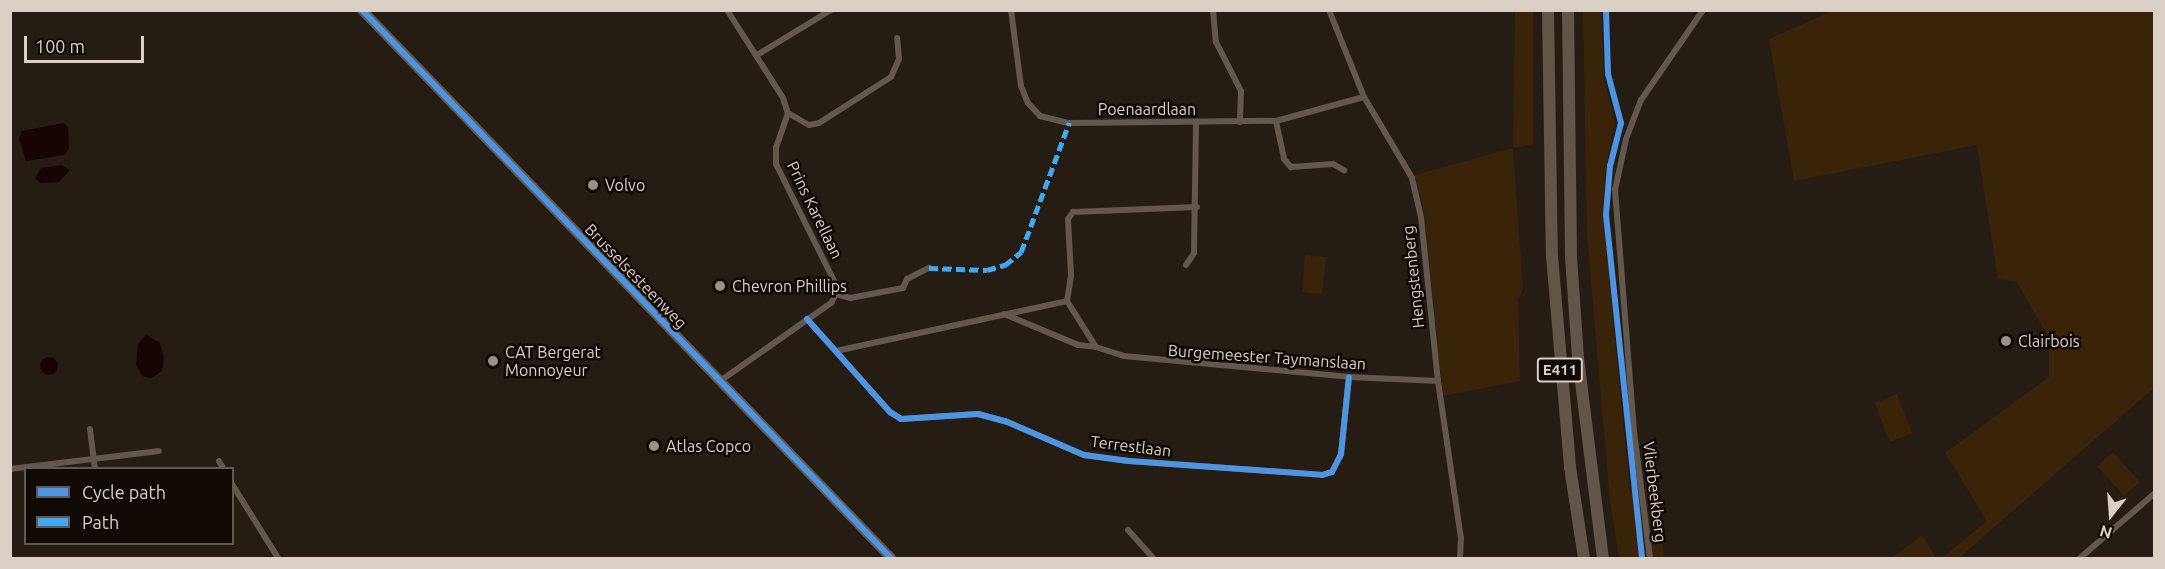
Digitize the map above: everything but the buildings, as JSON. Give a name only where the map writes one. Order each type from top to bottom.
[{"type":"highway","name":"E411","points":[[1548,10],[1552,268],[1570,467],[1584,558]]},
{"type":"highway","name":"E411","points":[[1568,10],[1571,257],[1578,358],[1603,558]]},
{"type":"main road","name":"Brusselsesteenweg","points":[[362,10],[891,558]]},
{"type":"street","points":[[727,10],[783,98],[788,114],[809,125],[819,123],[891,77],[899,59],[897,38]]},
{"type":"street","points":[[757,55],[831,10]]},
{"type":"street","name":"Poenaardlaan","points":[[1011,10],[1021,86],[1028,103],[1040,116],[1069,123],[1276,121],[1364,98]]},
{"type":"street","points":[[1213,10],[1216,42],[1240,91],[1240,122]]},
{"type":"street","name":"Hengstenberg","points":[[1329,10],[1364,98],[1412,178],[1421,217],[1438,381],[1461,538],[1460,558]]},
{"type":"street","name":"Vlierbeekberg","points":[[1650,558],[1631,396],[1615,190],[1626,139],[1641,100],[1703,10]]},
{"type":"street","name":"Prins Karellaan","points":[[788,114],[776,147],[776,164],[835,283],[836,294]]},
{"type":"street","points":[[1276,121],[1284,159],[1291,167],[1334,164],[1344,170]]},
{"type":"street","points":[[1186,265],[1194,254],[1197,207],[1196,122]]},
{"type":"street","points":[[1096,347],[1067,301],[1071,275],[1068,219],[1072,212],[1197,207]]},
{"type":"street","points":[[720,381],[807,319],[836,294],[850,298],[903,288],[907,279],[929,268]]},
{"type":"street","points":[[836,351],[1067,301]]},
{"type":"street","name":"Burgemeester Taymanslaan","points":[[1001,314],[1077,345],[1096,347],[1159,362],[1349,377],[1438,381]]},
{"type":"street","name":"Terrestlaan","points":[[807,319],[890,412],[901,419],[978,414],[1005,421],[1084,454],[1129,461],[1322,475],[1337,466],[1341,454],[1349,377]]},
{"type":"street","points":[[90,429],[95,467]]},
{"type":"street","points":[[33,467],[159,451]]},
{"type":"street","points":[[219,461],[222,467]]},
{"type":"street","points":[[234,487],[278,558]]},
{"type":"street","points":[[2080,558],[2154,494]]},
{"type":"street","points":[[1128,530],[1153,558]]},
{"type":"shaded area","points":[[1835,10],[2154,11],[2154,388],[1959,558],[1942,558],[1987,521],[1945,453],[2049,377],[2049,338],[2017,282],[1998,279],[1977,145],[1794,181],[1769,39]]},
{"type":"shaded area","points":[[1515,11],[1533,11],[1533,144],[1513,148]]},
{"type":"shaded area","points":[[1583,11],[1601,11],[1604,80],[1615,121],[1605,174],[1603,216],[1630,494],[1657,484],[1664,558],[1619,558],[1610,501],[1587,235]]},
{"type":"shaded area","points":[[64,123],[68,127],[69,148],[65,155],[26,161],[19,138],[22,131]]},
{"type":"shaded area","points":[[1513,148],[1523,289],[1518,300],[1520,381],[1443,396],[1424,211],[1415,175]]},
{"type":"shaded area","points":[[61,165],[70,170],[59,182],[40,183],[35,178],[41,168]]},
{"type":"shaded area","points":[[1305,255],[1326,257],[1322,294],[1302,292]]},
{"type":"shaded area","points":[[146,335],[160,343],[164,358],[162,371],[151,378],[142,376],[136,364],[138,344]]},
{"type":"shaded area","points":[[49,357],[55,360],[58,366],[55,372],[49,375],[43,372],[40,366],[43,360]]},
{"type":"shaded area","points":[[1897,394],[1912,433],[1890,442],[1875,403]]},
{"type":"shaded area","points":[[2113,452],[2140,482],[2124,496],[2097,466]]},
{"type":"shaded area","points":[[1922,535],[1936,558],[1892,558]]},
{"type":"marked path","points":[[929,268],[987,270],[1005,265],[1021,252],[1069,123]]},
{"type":"cycle path","points":[[362,10],[891,558]]},
{"type":"cycle path","points":[[1606,10],[1608,74],[1621,123],[1610,166],[1606,215],[1642,558]]},
{"type":"cycle path","points":[[807,319],[890,412],[901,419],[978,414],[1005,421],[1084,455],[1129,461],[1322,475],[1332,472],[1341,454],[1349,377]]},
{"type":"place","name":"Volvo","points":[[593,185]]},
{"type":"place","name":"Chevron Phillips","points":[[720,286]]},
{"type":"place","name":"Clairbois","points":[[2006,341]]},
{"type":"place","name":"CAT Bergerat Monnoyeur","points":[[493,361]]},
{"type":"place","name":"Atlas Copco","points":[[654,446]]}]
